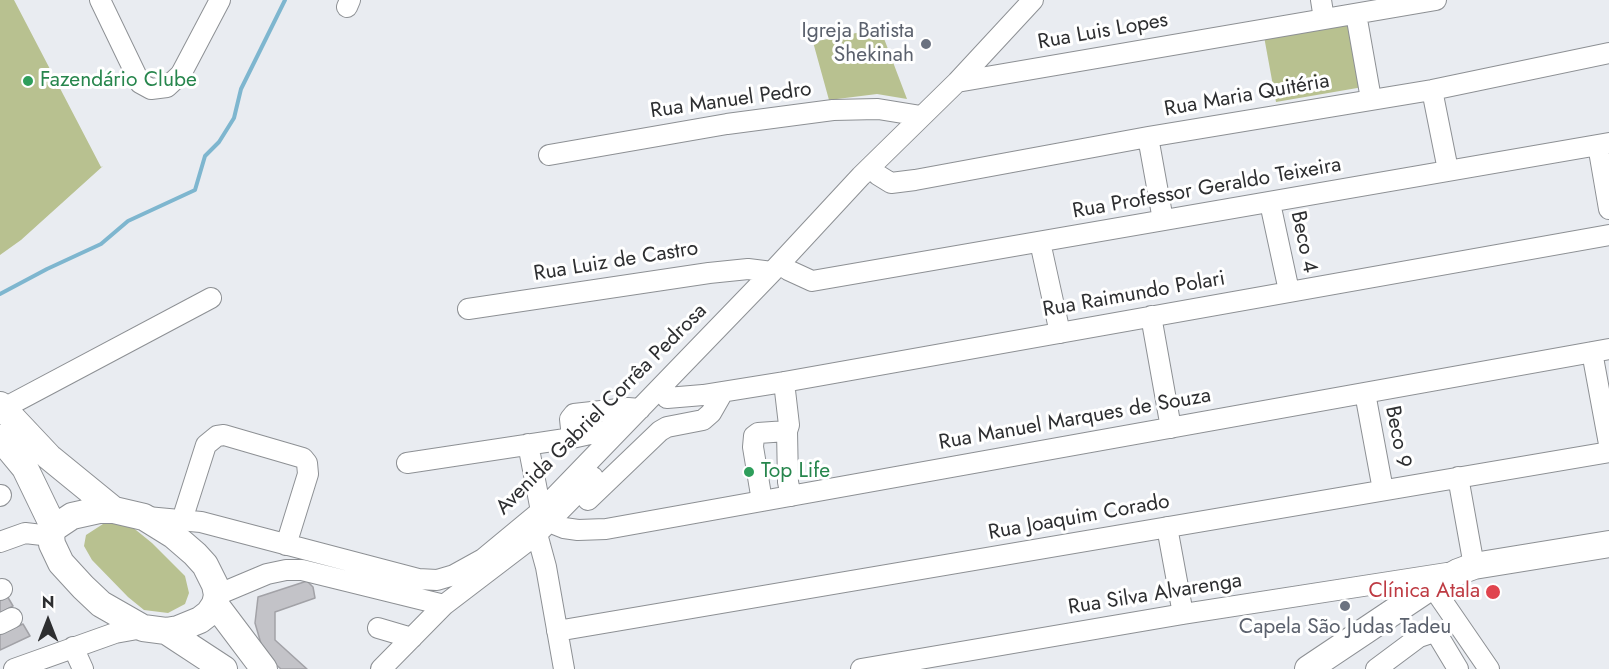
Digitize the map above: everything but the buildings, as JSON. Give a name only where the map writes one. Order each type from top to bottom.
[{"type":"main road","points":[[2,407],[49,457],[114,510]]},
{"type":"main road","points":[[0,438],[25,468],[53,532],[52,544],[61,563],[83,587],[101,604],[224,669]]},
{"type":"main road","points":[[53,532],[72,516],[84,512],[114,510],[144,517],[173,535],[195,554],[212,576],[216,600],[264,669]]},
{"type":"main road","points":[[1308,669],[1432,586],[1466,569],[1609,544]]},
{"type":"main road","points":[[154,630],[189,625],[200,620],[209,613],[216,600]]},
{"type":"street","points":[[100,0],[140,83],[151,89],[167,87],[181,74],[220,0]]},
{"type":"street","name":"Avenida Gabriel Corrêa Pedrosa","points":[[381,669],[444,605],[542,522],[667,398],[861,177],[957,82],[1033,0]]},
{"type":"street","name":"Rua Luis Lopes","points":[[957,82],[1322,9],[1356,14],[1436,0]]},
{"type":"street","points":[[1356,14],[1371,99]]},
{"type":"street","name":"Rua Maria Quitéria","points":[[885,179],[1432,90],[1609,52]]},
{"type":"street","points":[[1432,90],[1448,170]]},
{"type":"street","name":"Rua Manuel Pedro","points":[[549,155],[727,124],[833,110],[878,109],[921,116]]},
{"type":"street","name":"Avenida Gabriel Corrêa Pedrosa","points":[[144,517],[201,522],[418,579],[437,580],[454,575],[542,522],[622,427],[640,409],[780,271],[885,179],[921,116]]},
{"type":"street","points":[[1148,137],[1163,220]]},
{"type":"street","points":[[1604,144],[1609,209]]},
{"type":"street","name":"Rua Professor Geraldo Teixeira","points":[[780,271],[812,281],[1604,144]]},
{"type":"street","name":"Beco 4","points":[[1270,203],[1289,291]]},
{"type":"street","name":"Rua Raimundo Polari","points":[[667,398],[784,382],[1609,235]]},
{"type":"street","points":[[1040,242],[1060,333]]},
{"type":"street","name":"Rua Luiz de Castro","points":[[468,309],[709,273],[748,269],[780,271]]},
{"type":"street","points":[[2,407],[211,298]]},
{"type":"street","points":[[1151,316],[1171,428]]},
{"type":"street","points":[[1600,351],[1609,444]]},
{"type":"street","name":"Rua Manuel Marques de Souza","points":[[542,522],[564,528],[591,530],[1600,351]]},
{"type":"street","points":[[784,382],[789,424],[788,482],[791,496]]},
{"type":"street","points":[[588,500],[660,431],[667,427],[704,420],[711,413],[723,392]]},
{"type":"street","name":"Beco 9","points":[[1365,393],[1383,490]]},
{"type":"street","points":[[572,438],[570,419],[574,414],[628,408],[640,409]]},
{"type":"street","points":[[407,463],[572,438],[622,427]]},
{"type":"street","points":[[762,501],[753,447],[754,436],[758,433],[788,431]]},
{"type":"street","points":[[182,520],[206,445],[217,436],[224,435],[303,458],[307,463],[308,474],[286,545]]},
{"type":"street","points":[[528,444],[564,669]]},
{"type":"street","name":"Rua Joaquim Corado","points":[[557,631],[1609,452]]},
{"type":"street","points":[[1458,477],[1466,569]]},
{"type":"street","points":[[1167,527],[1183,614]]},
{"type":"street","points":[[0,542],[26,533],[53,532]]},
{"type":"street","name":"Rua Silva Alvarenga","points":[[861,669],[1466,569]]},
{"type":"street","points":[[216,600],[267,574],[286,570],[302,570],[444,605]]},
{"type":"street","points":[[1432,586],[1489,669]]},
{"type":"street","points":[[378,628],[412,638]]},
{"type":"street","points":[[24,667],[115,633],[154,630]]},
{"type":"street","points":[[1377,669],[1419,637],[1431,633],[1437,634],[1458,669]]},
{"type":"street","points":[[73,647],[82,669]]},
{"type":"green space","name":"Fazendário Clube","points":[[0,0],[14,0],[101,167],[103,166],[21,240],[0,255]]},
{"type":"green space","points":[[1349,17],[1363,87],[1276,102],[1263,31]]},
{"type":"green space","points":[[880,28],[907,99],[877,94],[829,100],[813,42]]},
{"type":"green space","points":[[116,521],[131,526],[185,576],[189,593],[185,604],[168,613],[144,610],[92,560],[84,546],[86,535],[103,524]]},
{"type":"waterway","points":[[0,294],[101,244],[128,221],[195,190],[205,156],[219,142],[234,118],[241,89],[285,0]]},
{"type":"place","name":"Igreja Batista Shekinah","points":[[926,44]]},
{"type":"place","name":"Fazendário Clube","points":[[28,81]]},
{"type":"place","name":"Top Life","points":[[749,472]]},
{"type":"place","name":"Clínica Atala","points":[[1493,592]]},
{"type":"place","name":"Capela São Judas Tadeu","points":[[1345,606]]}]
